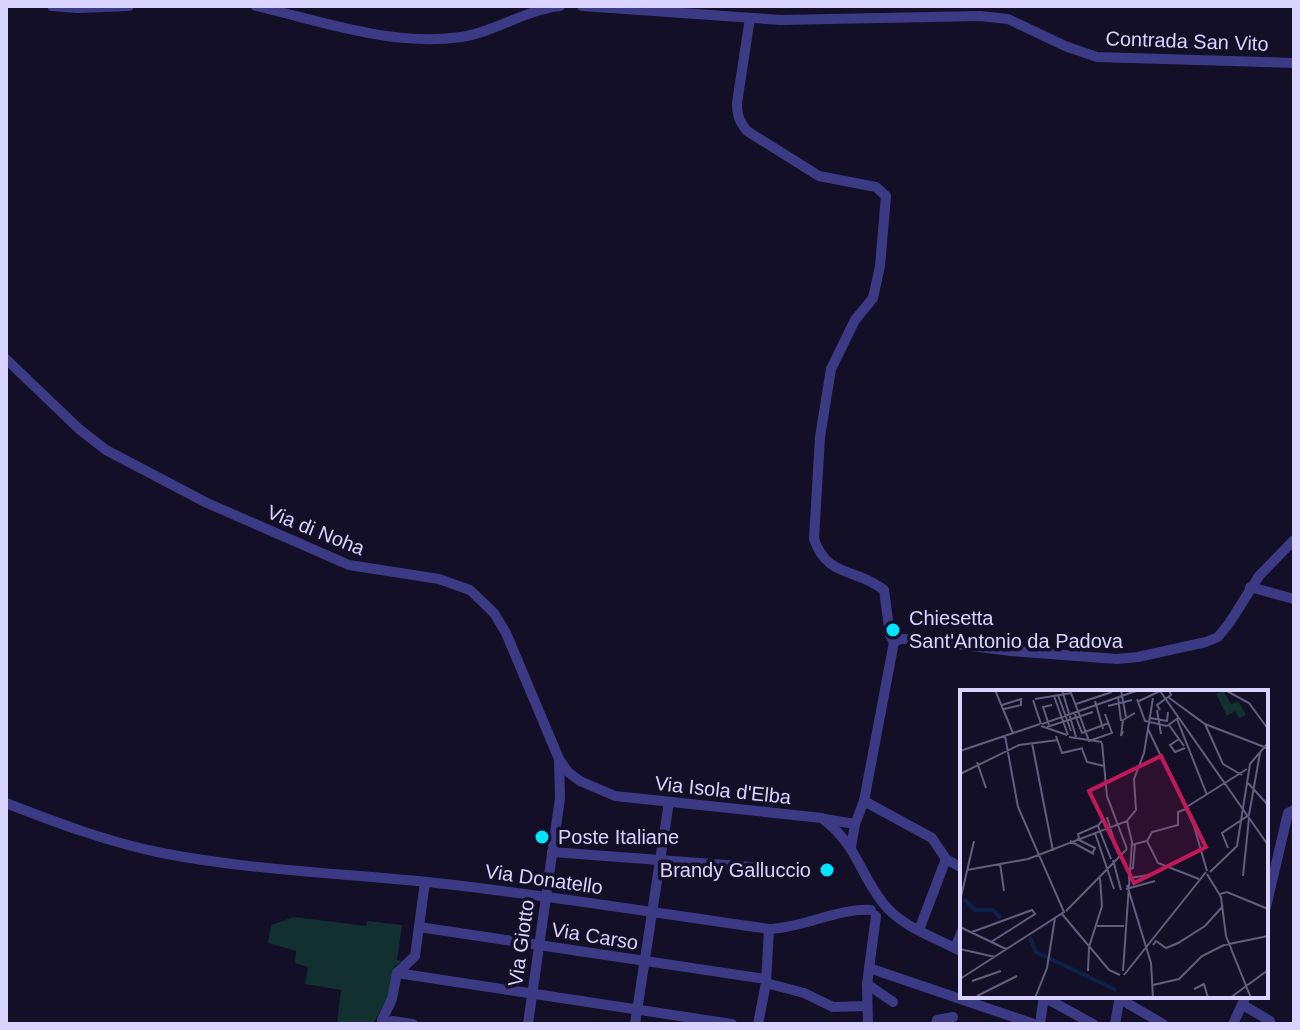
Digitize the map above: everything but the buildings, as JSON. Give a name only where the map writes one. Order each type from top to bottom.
[{"type":"street","points":[[52,6],[129,6]]},
{"type":"street","points":[[256,6],[379,35],[414,39],[462,37],[560,6]]},
{"type":"street","name":"Contrada San Vito","points":[[582,6],[726,11],[750,18],[805,20],[980,16],[1008,19],[1065,46],[1097,57],[1294,63]]},
{"type":"street","points":[[750,18],[737,103],[740,123],[747,131],[819,176],[876,187],[886,196],[880,266],[873,298],[855,320],[831,369],[820,437],[814,539],[819,554],[837,569],[884,590],[890,635],[894,642],[864,801],[855,824],[851,847]]},
{"type":"street","name":"Via di Noha","points":[[6,359],[79,429],[106,450],[207,503],[349,565],[439,579],[470,590],[481,598],[506,633],[559,759]]},
{"type":"street","points":[[894,642],[914,639],[1011,651],[1117,659],[1206,642],[1218,637],[1250,587],[1294,540]]},
{"type":"street","points":[[1250,587],[1294,599]]},
{"type":"street","name":"Via Isola d'Elba","points":[[559,759],[568,772],[580,781],[615,796],[855,824]]},
{"type":"street","name":"Via Giotto","points":[[528,1024],[560,798],[559,759]]},
{"type":"street","points":[[560,798],[580,781]]},
{"type":"street","points":[[864,801],[932,838],[946,859],[960,867]]},
{"type":"street","points":[[635,1024],[669,802]]},
{"type":"street","name":"Via Donatello","points":[[6,803],[111,840],[209,861],[546,895],[769,929],[800,925],[858,910],[880,911]]},
{"type":"street","points":[[1268,898],[1288,813],[1294,810]]},
{"type":"street","points":[[822,818],[851,847],[867,876],[880,911],[867,984],[868,1024]]},
{"type":"street","points":[[552,852],[753,867]]},
{"type":"street","points":[[919,930],[946,859]]},
{"type":"street","points":[[413,1024],[387,1022],[397,973],[415,956],[425,882]]},
{"type":"street","points":[[880,911],[958,950]]},
{"type":"street","name":"Via Carso","points":[[419,927],[766,981],[804,993],[833,1007],[867,1006]]},
{"type":"street","points":[[758,1024],[766,981],[769,929]]},
{"type":"street","points":[[869,968],[960,994]]},
{"type":"street","points":[[397,973],[692,1021],[732,1024]]},
{"type":"street","points":[[867,984],[893,1002]]},
{"type":"street","points":[[1040,1024],[1043,998]]},
{"type":"street","points":[[1046,998],[1072,1018],[1089,1023]]},
{"type":"street","points":[[1115,1024],[1120,998],[1158,1023]]},
{"type":"street","points":[[986,1001],[1034,1024]]},
{"type":"street","points":[[1233,1024],[1244,1001],[1270,1021],[1269,1024]]},
{"type":"street","points":[[936,1024],[937,1020],[953,1017]]},
{"type":"green space","points":[[294,917],[366,926],[367,921],[402,925],[397,960],[402,961],[394,967],[387,999],[373,1024],[337,1024],[341,990],[305,984],[308,967],[295,963],[296,951],[268,943],[271,925]]},
{"type":"place","name":"Chiesetta Sant'Antonio da Padova","points":[[893,630]]},
{"type":"place","name":"Poste Italiane","points":[[542,837]]},
{"type":"place","name":"Brandy Galluccio","points":[[827,870]]}]
